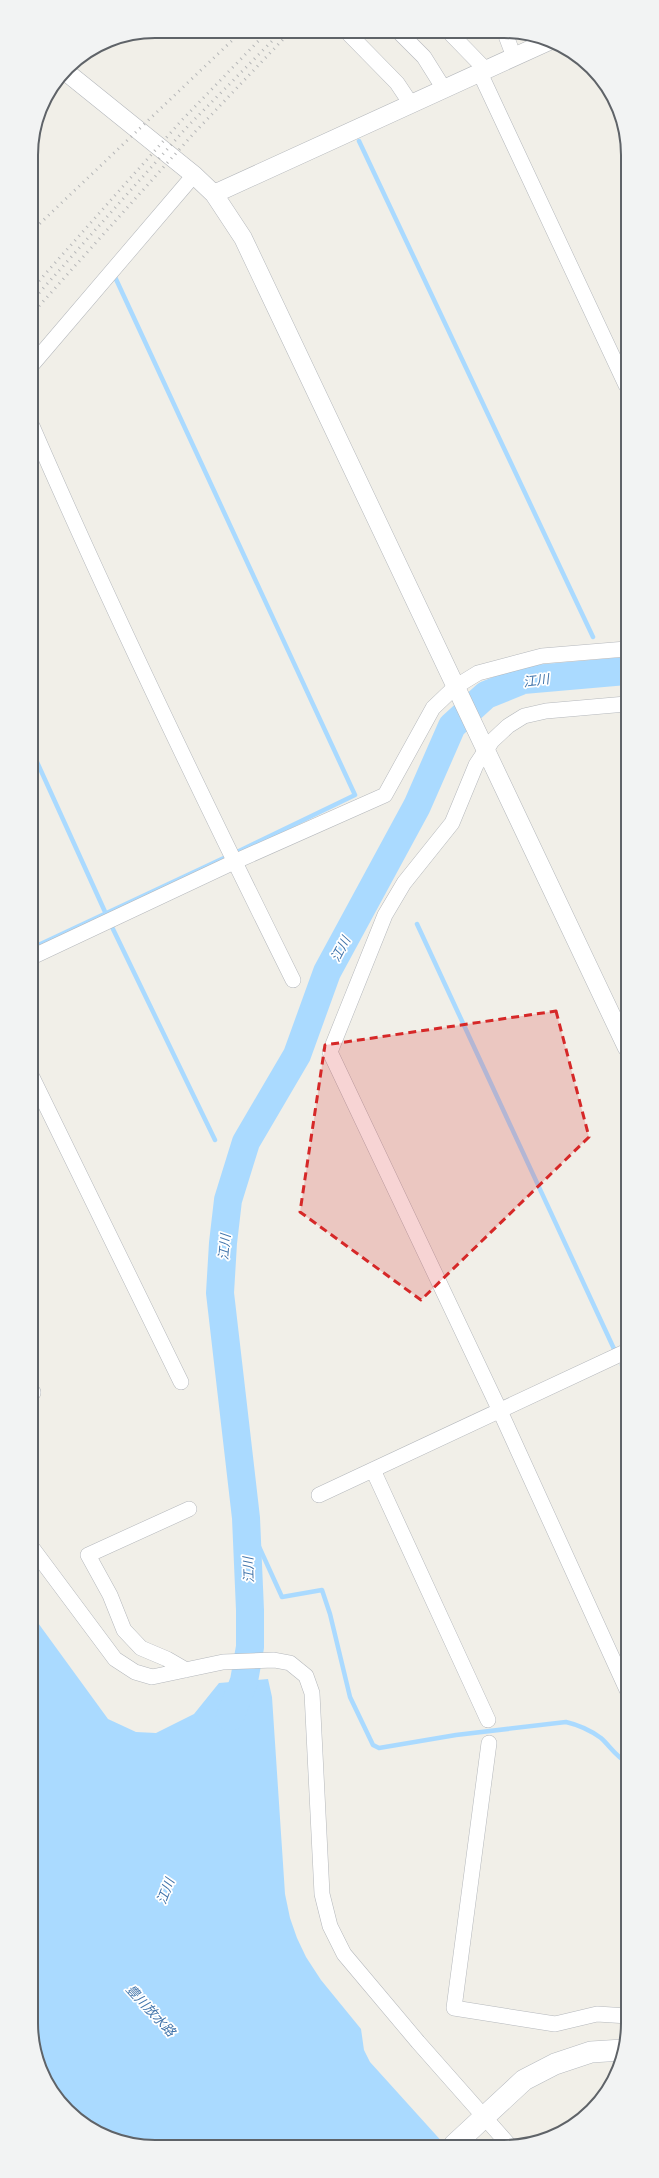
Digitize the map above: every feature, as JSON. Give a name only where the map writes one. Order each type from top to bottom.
[{"type":"main road","points":[[460,2140],[524,2080],[555,2064],[591,2052],[618,2050]]},
{"type":"street","points":[[353,38],[397,83],[411,104]]},
{"type":"street","points":[[405,38],[424,57],[444,89]]},
{"type":"street","points":[[454,38],[483,71],[621,374]]},
{"type":"street","points":[[506,38],[514,57]]},
{"type":"street","points":[[214,194],[542,44]]},
{"type":"street","points":[[70,75],[194,175],[214,194],[243,238],[621,1035]]},
{"type":"street","points":[[38,359],[194,175]]},
{"type":"street","points":[[38,440],[83,542],[234,862],[293,980]]},
{"type":"street","points":[[38,954],[234,862],[385,795],[433,708],[478,673],[542,656],[621,649]]},
{"type":"street","points":[[621,704],[546,711],[524,716],[508,726],[492,741],[483,746],[452,823],[404,883],[384,915],[330,1052],[500,1410],[621,1677]]},
{"type":"street","points":[[38,1089],[181,1382]]},
{"type":"street","points":[[319,1495],[621,1354]]},
{"type":"street","points":[[373,1470],[488,1720]]},
{"type":"street","points":[[186,1670],[167,1659],[141,1648],[124,1630],[110,1595],[88,1555],[189,1509]]},
{"type":"street","points":[[38,1556],[115,1659],[135,1672],[152,1677],[223,1662],[274,1660],[290,1664],[306,1676],[312,1693],[322,1894],[330,1926],[344,1954],[504,2140]]},
{"type":"street","points":[[489,1743],[454,2008],[555,2024],[597,2014],[621,2016]]},
{"type":"highlighted area","points":[[556,1011],[589,1137],[421,1300],[300,1212],[325,1045]]},
{"type":"water","name":"豊川放水路","points":[[38,1623],[108,1719],[136,1732],[156,1733],[194,1714],[219,1683],[268,1679],[272,1697],[285,1894],[290,1918],[306,1957],[321,1980],[361,2029],[364,2050],[370,2062],[440,2140],[139,2139],[117,2134],[103,2128],[78,2111],[62,2094],[50,2075],[44,2061],[38,2031]]},
{"type":"waterway","points":[[359,141],[593,637]]},
{"type":"waterway","points":[[115,277],[355,795],[237,852]]},
{"type":"waterway","name":"江川","points":[[230,1717],[244,1681],[250,1647],[250,1610],[246,1518],[220,1293],[223,1243],[228,1200],[246,1142],[297,1055],[327,972],[417,806],[452,726],[486,695],[523,680],[621,671]]},
{"type":"waterway","points":[[38,764],[106,914]]},
{"type":"waterway","points":[[38,945],[226,857]]},
{"type":"waterway","points":[[417,924],[615,1351]]},
{"type":"waterway","points":[[112,927],[215,1140]]},
{"type":"waterway","points":[[246,1518],[282,1597],[322,1590],[330,1614],[350,1697],[373,1745],[379,1748],[456,1735],[566,1722],[584,1728],[597,1735],[621,1758]]},
{"type":"railway","points":[[38,225],[235,38]]},
{"type":"railway","points":[[38,282],[182,120],[261,38]]},
{"type":"railway","points":[[38,294],[188,126],[275,38]]},
{"type":"railway","points":[[38,307],[195,132],[284,38]]}]
